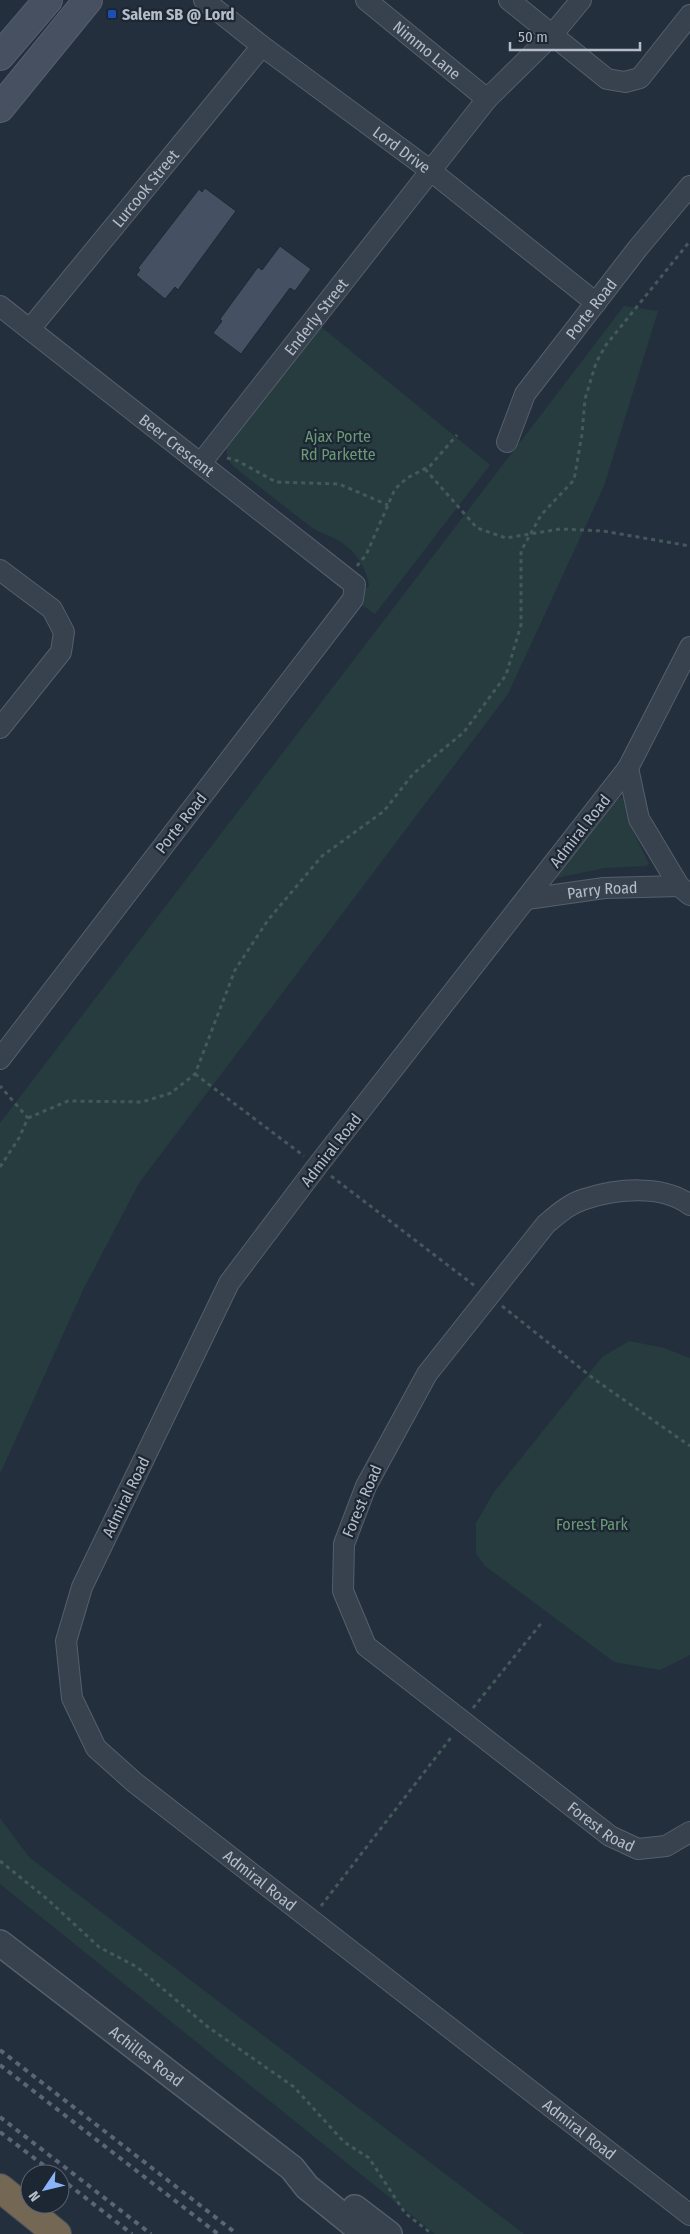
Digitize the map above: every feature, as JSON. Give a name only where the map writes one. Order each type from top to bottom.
[{"type":"highway","points":[[0,2188],[57,2234]]},
{"type":"main road","points":[[0,56],[48,0]]},
{"type":"main road","points":[[0,108],[88,0]]},
{"type":"street","name":"Lord Drive","points":[[204,0],[262,46],[431,171],[596,303]]},
{"type":"street","name":"Nimmo Lane","points":[[366,0],[488,100]]},
{"type":"street","points":[[508,0],[607,79],[625,82],[640,78],[690,15]]},
{"type":"street","name":"Enderly Street","points":[[201,463],[488,100],[552,35],[581,0]]},
{"type":"street","name":"Lurcook Street","points":[[30,330],[262,46]]},
{"type":"street","name":"Porte Road","points":[[507,442],[525,394],[638,248],[690,186]]},
{"type":"street","name":"Beer Crescent","points":[[0,306],[201,463],[356,576]]},
{"type":"street","points":[[0,570],[52,609],[64,632],[61,652],[0,728]]},
{"type":"street","name":"Porte Road","points":[[0,1059],[353,599],[356,576]]},
{"type":"street","name":"Admiral Road","points":[[690,647],[628,768],[318,1165],[229,1283],[82,1587],[66,1641],[72,1698],[96,1748],[134,1782],[690,2215]]},
{"type":"street","name":"Parry Road","points":[[628,768],[638,819],[684,891]]},
{"type":"street","name":"Parry Road","points":[[527,899],[604,888],[684,891]]},
{"type":"street","name":"Forest Road","points":[[690,1205],[684,1200],[656,1192],[633,1190],[584,1199],[562,1211],[546,1224],[427,1374],[366,1486],[344,1544],[343,1591],[366,1646],[610,1836],[638,1849],[666,1846],[690,1832]]},
{"type":"street","name":"Achilles Road","points":[[0,1943],[292,2168],[313,2178],[389,2234]]},
{"type":"street","name":"Achilles Road","points":[[292,2168],[307,2187],[365,2234]]},
{"type":"path","points":[[0,1167],[19,1138],[28,1118],[68,1101],[142,1102],[171,1093],[195,1074],[235,970],[268,920],[322,856],[384,811],[413,774],[464,732],[506,675],[521,625],[520,552],[541,515],[574,480],[582,434],[585,399],[596,363],[606,345],[690,241]]},
{"type":"path","points":[[356,576],[395,489],[406,478],[430,466],[458,435]]},
{"type":"path","points":[[213,447],[230,460],[238,461],[276,482],[339,484],[388,504]]},
{"type":"path","points":[[425,469],[477,528],[506,538],[560,529],[603,531],[690,546]]},
{"type":"path","points":[[195,1074],[318,1165]]},
{"type":"path","points":[[0,1086],[28,1118]]},
{"type":"path","points":[[311,1919],[462,1721],[543,1621]]},
{"type":"path","points":[[0,1861],[46,1898],[100,1947],[137,1967],[208,2027],[294,2087],[344,2142],[369,2158],[405,2213],[432,2234]]},
{"type":"green space","points":[[624,306],[658,311],[604,486],[508,694],[139,1183],[83,1290],[0,1474],[0,1123]]},
{"type":"green space","name":"Ajax Porte Rd Parkette","points":[[319,325],[490,465],[375,614],[353,599],[369,586],[363,566],[355,554],[339,541],[311,527],[234,467],[227,456],[228,443]]},
{"type":"green space","points":[[619,798],[623,798],[628,820],[649,864],[646,866],[605,868],[556,878],[556,873]]},
{"type":"green space","name":"Forest Park","points":[[629,1341],[664,1348],[690,1358],[690,1655],[660,1670],[614,1662],[485,1566],[476,1554],[476,1523],[494,1492],[602,1357]]},
{"type":"green space","points":[[0,1818],[29,1857],[524,2234],[435,2234],[0,1884]]},
{"type":"building","points":[[205,188],[236,211],[178,290],[175,287],[165,299],[136,275],[140,270],[138,268],[199,189],[202,192]]},
{"type":"building","points":[[280,246],[311,269],[295,291],[290,288],[241,354],[213,333],[222,321],[220,319],[258,267],[262,270]]},
{"type":"railway","points":[[0,2050],[237,2234]]},
{"type":"railway","points":[[0,2065],[218,2234]]},
{"type":"railway","points":[[0,2117],[151,2234]]},
{"type":"railway","points":[[0,2132],[42,2164]]},
{"type":"railway","points":[[70,2186],[132,2234]]},
{"type":"place","name":"Salem SB @ Lord","points":[[112,14]]}]
